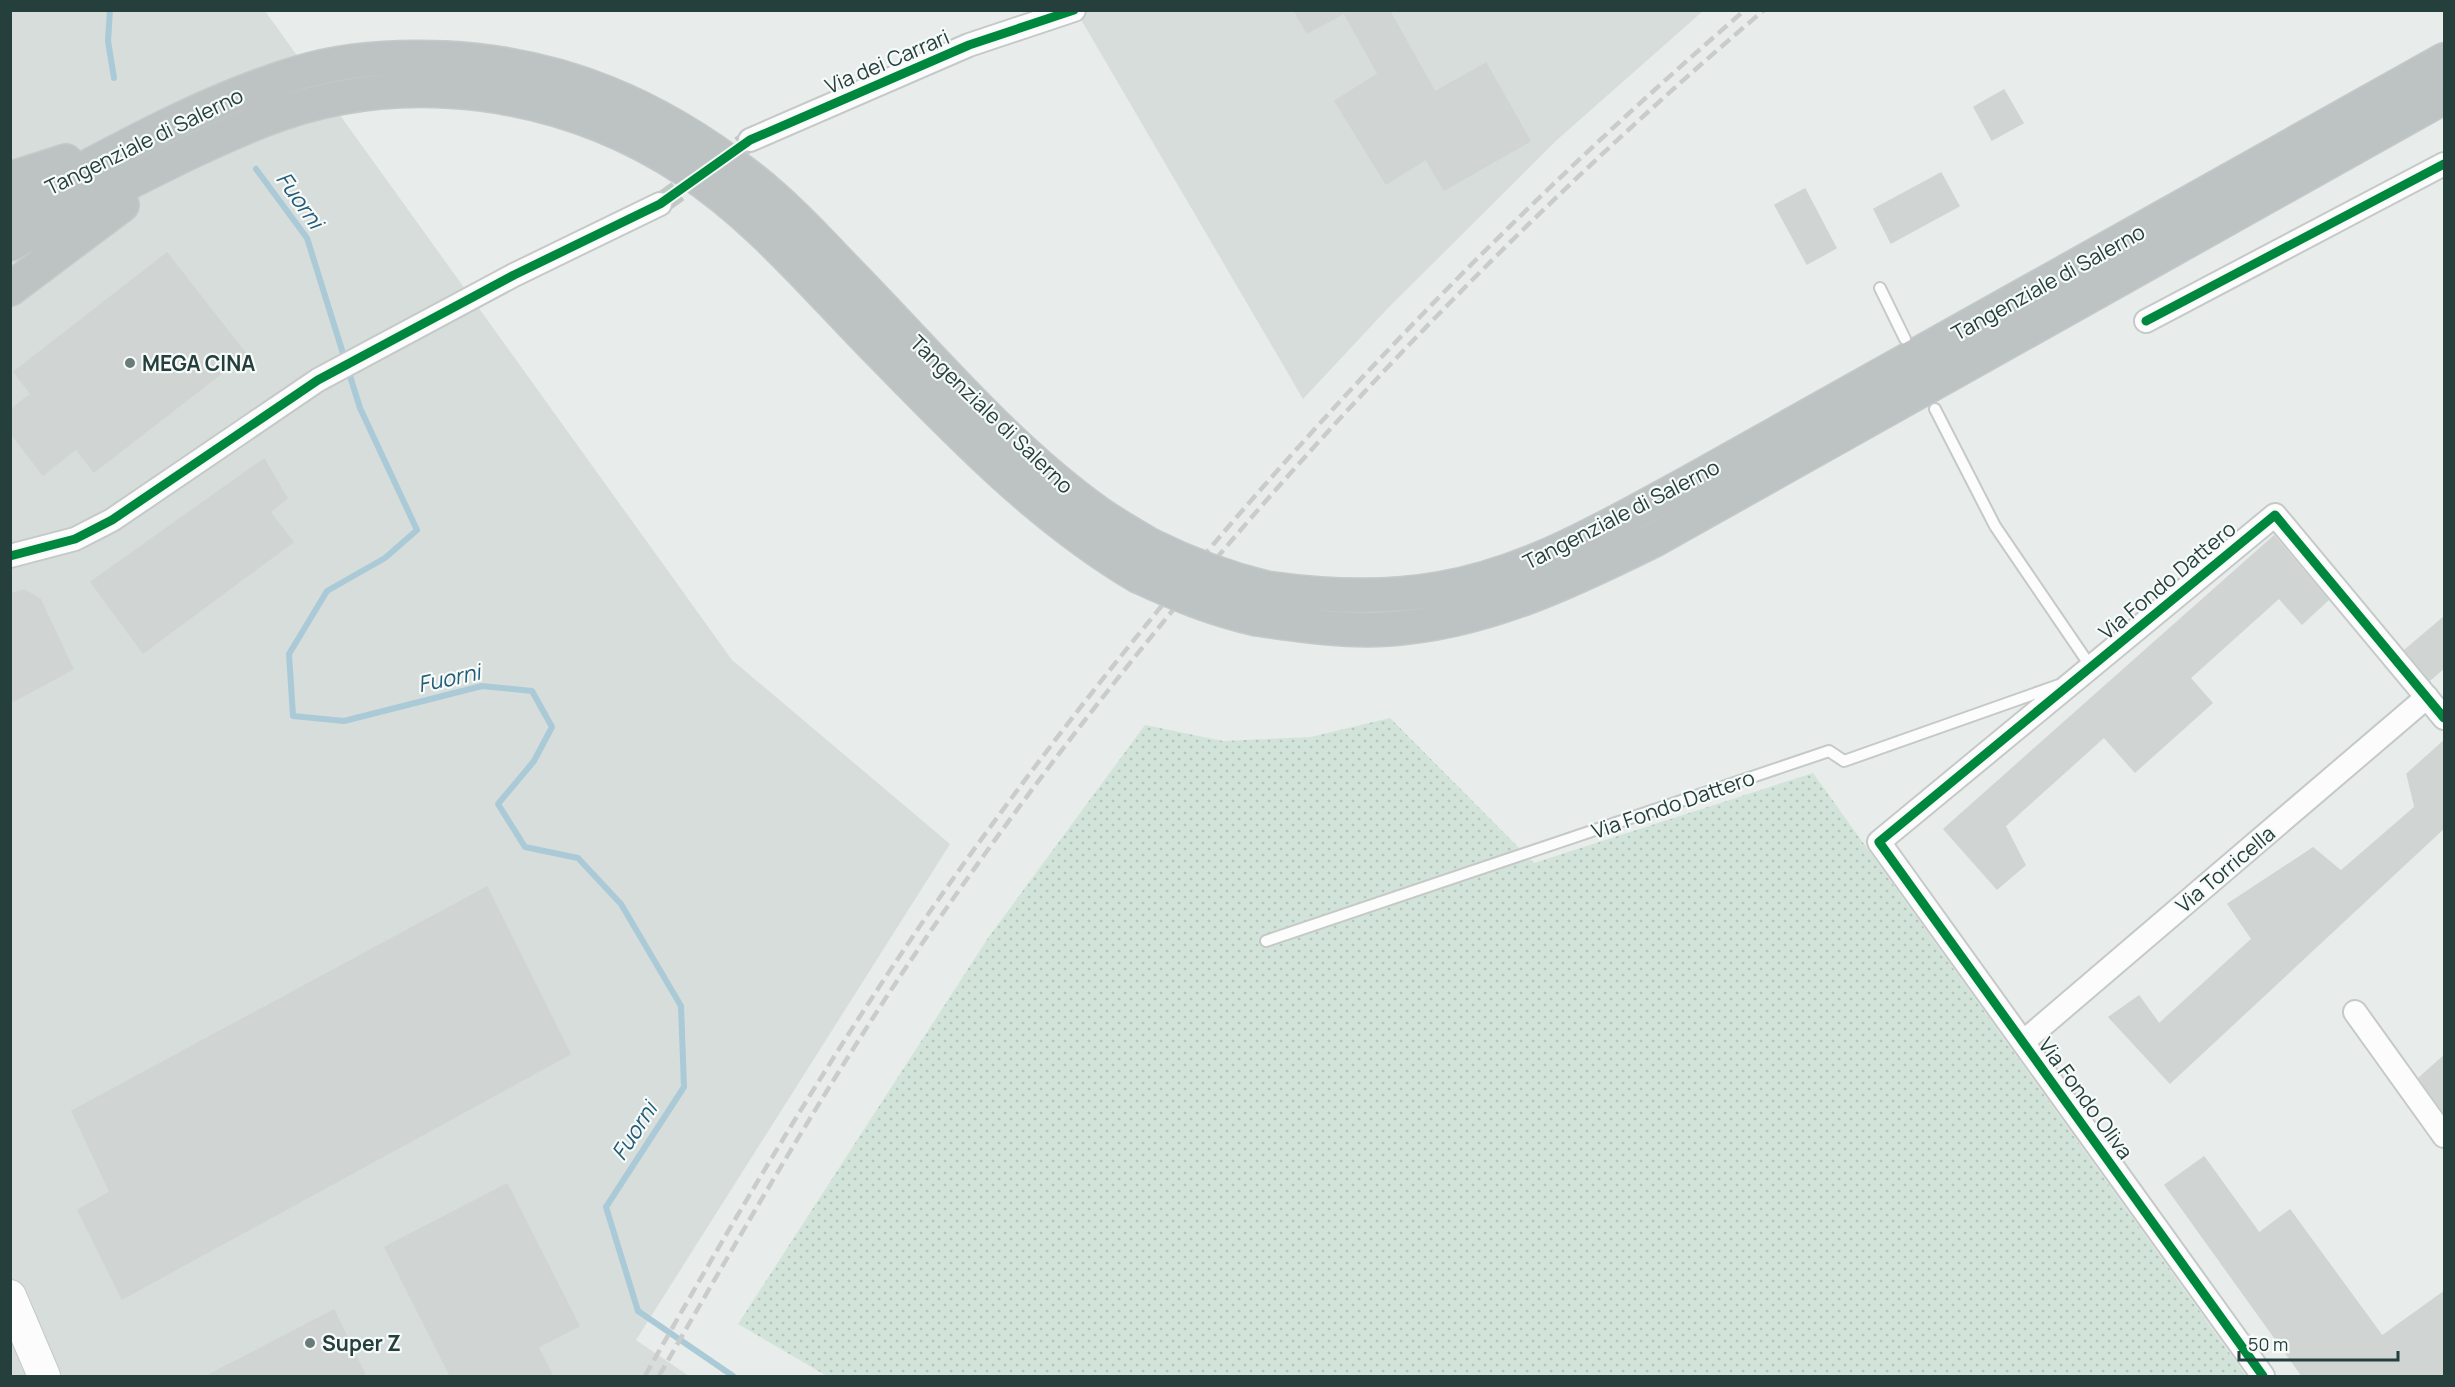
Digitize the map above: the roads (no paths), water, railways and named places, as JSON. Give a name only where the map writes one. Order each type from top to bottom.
[{"type":"highway","name":"Tangenziale di Salerno","points":[[10,208],[183,118],[246,90],[302,71],[355,62],[407,57],[454,58],[519,66],[546,72],[589,85],[646,110],[691,135],[749,177],[814,238],[1022,449],[1099,514],[1150,545],[1226,578],[1266,588],[1346,595],[1439,589],[1480,579],[1535,561],[1607,526],[2445,60]]},
{"type":"highway","name":"Tangenziale di Salerno","points":[[10,244],[190,153],[266,119],[328,101],[375,93],[429,90],[471,93],[560,109],[632,138],[688,171],[729,203],[789,258],[1025,495],[1097,552],[1138,576],[1190,600],[1216,609],[1257,619],[1308,626],[1388,629],[1444,623],[1517,603],[1552,589],[1654,540],[2445,97]]},
{"type":"highway","points":[[10,179],[50,168],[183,118]]},
{"type":"highway","points":[[10,289],[190,153]]},
{"type":"main road","points":[[10,1296],[44,1377]]},
{"type":"street","name":"Via dei Carrari","points":[[750,140],[969,45],[1074,10]]},
{"type":"street","points":[[2146,321],[2445,164]]},
{"type":"street","points":[[10,556],[75,539],[112,520],[318,380],[514,275],[660,204]]},
{"type":"street","name":"Via Fondo Dattero","points":[[1879,842],[2275,515],[2438,705]]},
{"type":"street","name":"Via Torricella","points":[[2024,1041],[2438,705]]},
{"type":"street","name":"Via Fondo Oliva","points":[[1879,842],[2263,1377]]},
{"type":"street","points":[[2355,1012],[2445,1136]]},
{"type":"lane","points":[[1880,288],[1905,339]]},
{"type":"lane","name":"Via Fondo Dattero","points":[[1266,941],[1829,751],[1844,761],[2084,673],[1995,526],[1935,409]]},
{"type":"waterway","name":"Fuorni","points":[[110,10],[108,41],[114,78]]},
{"type":"waterway","name":"Fuorni","points":[[256,169],[307,238],[360,408],[417,530],[385,558],[327,591],[289,654],[293,716],[344,721],[482,686],[532,691],[552,727],[534,761],[498,804],[525,847],[578,858],[621,904],[681,1006],[684,1087],[606,1207],[638,1311],[733,1376]]},
{"type":"tunnel","points":[[660,204],[750,140]]},
{"type":"railway","points":[[645,1376],[779,1146],[885,978],[1012,798],[1105,676],[1203,557],[1304,441],[1409,328],[1518,219],[1630,113],[1745,10]]},
{"type":"railway","points":[[659,1376],[791,1150],[895,983],[1022,804],[1116,680],[1215,560],[1318,442],[1425,328],[1535,218],[1648,112],[1764,10]]},
{"type":"place","name":"MEGA CINA","points":[[130,363]]},
{"type":"place","name":"Super Z","points":[[310,1343]]}]
